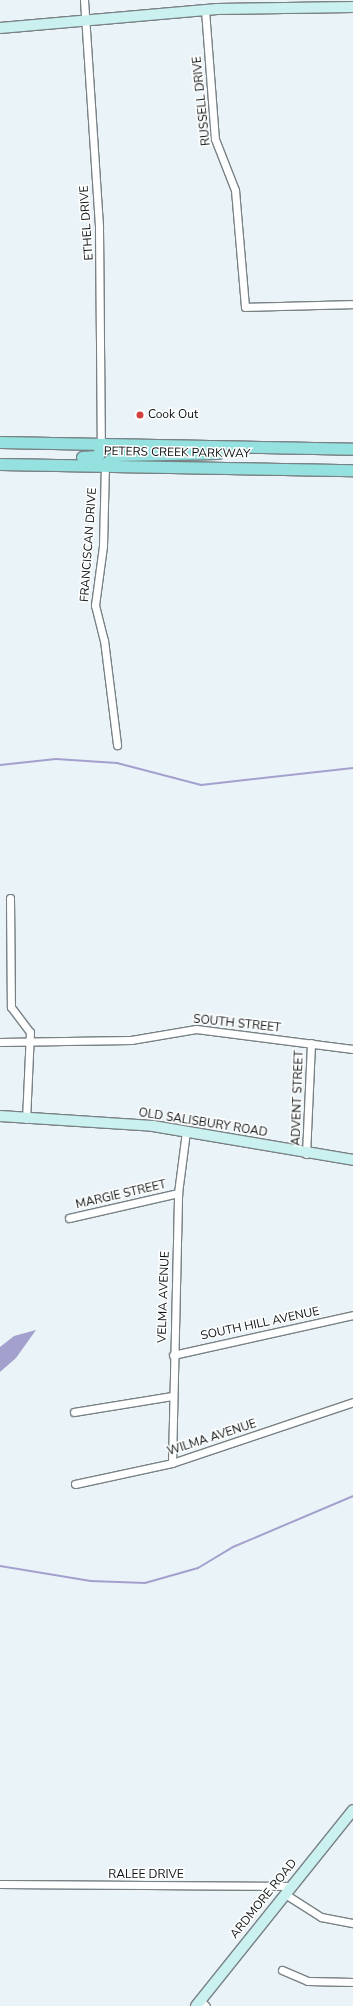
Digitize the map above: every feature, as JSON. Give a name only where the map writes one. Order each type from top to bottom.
[{"type":"main road","name":"PETERS CREEK PARKWAY","points":[[0,442],[353,449]]},
{"type":"main road","points":[[2,464],[14,458],[98,456],[101,444]]},
{"type":"main road","points":[[105,464],[116,455],[208,454],[234,447]]},
{"type":"main road","name":"PETERS CREEK PARKWAY","points":[[2,464],[105,464],[353,470]]},
{"type":"street","name":"ETHEL DRIVE","points":[[84,0],[84,20],[100,228],[101,444]]},
{"type":"street","points":[[0,28],[206,10],[353,7]]},
{"type":"street","name":"RUSSELL DRIVE","points":[[206,10],[215,139],[235,190],[245,307],[353,304]]},
{"type":"street","name":"FRANCISCAN DRIVE","points":[[105,464],[104,535],[95,605],[104,640],[117,745]]},
{"type":"street","points":[[10,898],[11,1007],[30,1032],[31,1042],[26,1119]]},
{"type":"street","name":"SOUTH STREET","points":[[0,1042],[131,1040],[196,1029],[353,1049]]},
{"type":"street","name":"ADVENT STREET","points":[[306,1154],[311,1043]]},
{"type":"street","name":"OLD SALISBURY ROAD","points":[[0,1116],[186,1131],[306,1154],[353,1160]]},
{"type":"street","name":"VELMA AVENUE","points":[[172,1463],[172,1354],[178,1193],[186,1131]]},
{"type":"street","name":"MARGIE STREET","points":[[69,1218],[178,1193]]},
{"type":"street","name":"SOUTH HILL AVENUE","points":[[172,1354],[353,1315]]},
{"type":"street","points":[[74,1412],[172,1396]]},
{"type":"street","name":"WILMA AVENUE","points":[[75,1484],[172,1463],[353,1402]]},
{"type":"street","name":"ARDMORE ROAD","points":[[201,2004],[288,1890],[352,1812]]},
{"type":"street","name":"RALEE DRIVE","points":[[0,1884],[288,1890]]},
{"type":"street","points":[[288,1890],[321,1917],[353,1923]]},
{"type":"street","points":[[282,1970],[308,1981],[353,1982]]},
{"type":"shaded area","points":[[36,1330],[16,1358],[0,1372],[0,1347],[14,1336]]},
{"type":"waterway","points":[[0,765],[56,759],[117,763],[201,785],[353,768]]},
{"type":"waterway","points":[[0,1566],[91,1581],[145,1583],[198,1568],[233,1547],[353,1496]]},
{"type":"place","name":"Cook Out","points":[[140,415]]}]
